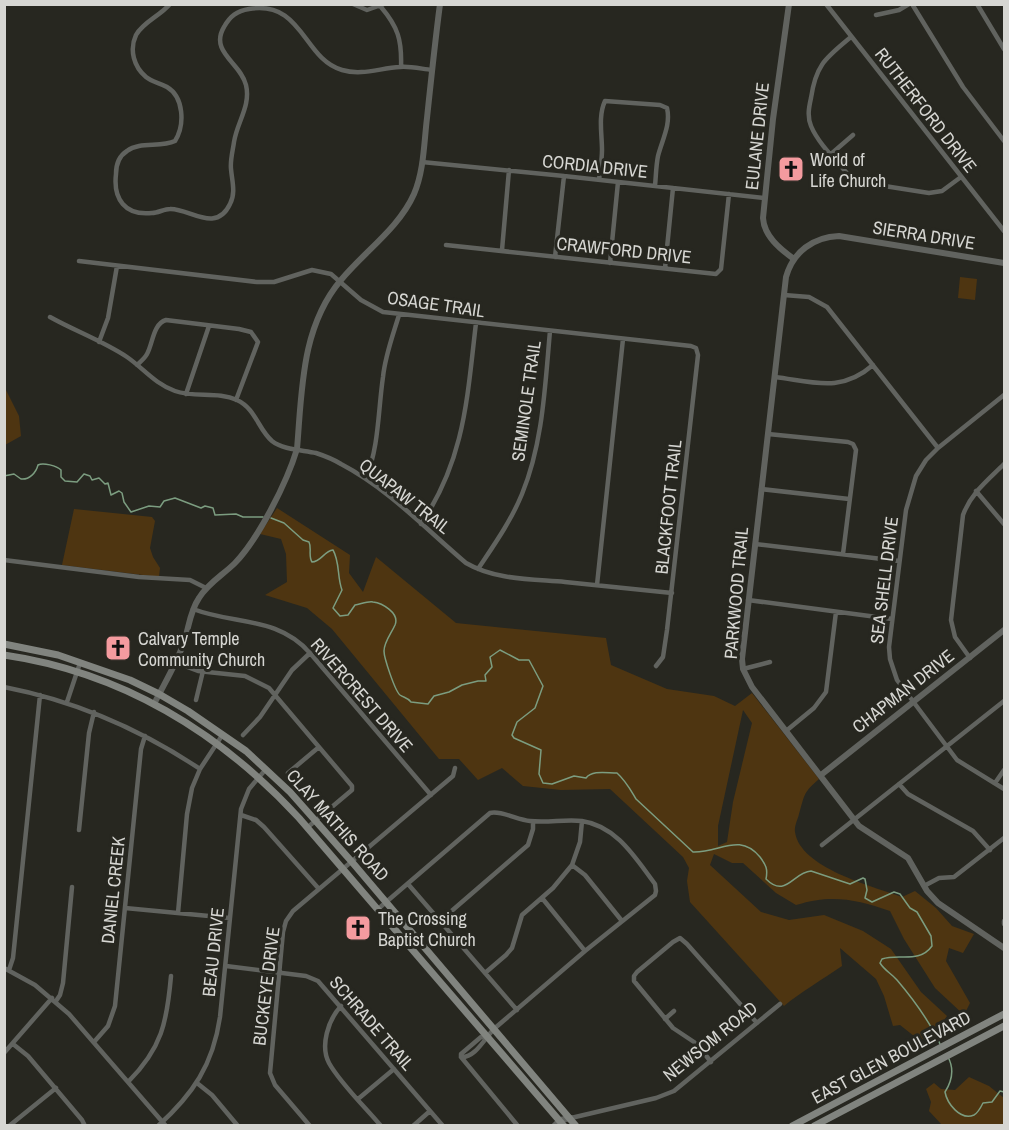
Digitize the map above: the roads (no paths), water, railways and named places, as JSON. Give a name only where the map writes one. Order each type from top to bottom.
[{"type":"main road","name":"CLAY MATHIS ROAD","points":[[4,644],[58,655],[108,671],[159,694],[223,734],[266,769],[316,821],[387,902],[576,1125]]},
{"type":"main road","name":"CLAY MATHIS ROAD","points":[[4,655],[25,658],[77,672],[124,689],[154,704],[217,742],[259,776],[308,827],[560,1124]]},
{"type":"main road","points":[[453,996],[461,988]]},
{"type":"main road","name":"EAST GLEN BOULEVARD","points":[[792,1125],[1005,1014]]},
{"type":"main road","name":"EAST GLEN BOULEVARD","points":[[814,1125],[1005,1026]]},
{"type":"main road","points":[[842,1100],[846,1110]]},
{"type":"street","points":[[170,4],[163,13],[141,28],[136,35],[133,57],[135,64],[145,76],[168,87],[173,92],[180,106],[181,123],[175,141],[132,148],[120,157],[116,168],[116,190],[123,205],[132,211],[150,214],[171,208],[206,219],[217,217],[229,207],[233,197],[231,166],[236,134],[248,100],[246,83],[223,53],[220,45],[223,28],[235,14],[254,8],[285,16],[300,28],[319,56],[340,70],[364,73],[401,67],[432,70]]},
{"type":"street","points":[[353,4],[367,10],[383,5],[397,31],[401,48],[401,67]]},
{"type":"street","points":[[154,704],[184,644],[193,609],[206,588],[235,563],[261,526],[288,473],[297,449],[303,382],[312,333],[323,305],[340,281],[400,218],[415,192],[422,162],[440,4]]},
{"type":"street","name":"EULANE DRIVE","points":[[789,4],[773,119],[763,218],[764,228],[778,247],[794,259]]},
{"type":"street","name":"RUTHERFORD DRIVE","points":[[826,4],[1005,231]]},
{"type":"street","points":[[876,15],[899,10],[910,4],[963,87],[1005,141]]},
{"type":"street","points":[[977,4],[1005,49]]},
{"type":"street","points":[[851,37],[822,63],[814,81],[808,114],[811,125],[831,154],[851,178],[859,182],[929,193],[942,191],[962,177]]},
{"type":"street","points":[[599,180],[602,152],[602,108],[605,101],[660,105],[667,108],[668,118],[658,159],[655,186]]},
{"type":"street","points":[[831,154],[853,135]]},
{"type":"street","name":"CORDIA DRIVE","points":[[422,162],[765,198]]},
{"type":"street","points":[[502,250],[509,170]]},
{"type":"street","points":[[555,256],[564,176]]},
{"type":"street","points":[[610,263],[618,182]]},
{"type":"street","points":[[664,268],[673,188]]},
{"type":"street","name":"CRAWFORD DRIVE","points":[[446,245],[714,274],[720,272],[729,194]]},
{"type":"street","name":"SIERRA DRIVE","points":[[794,259],[811,243],[830,236],[839,236],[1005,263]]},
{"type":"street","name":"PARKWOOD TRAIL","points":[[794,259],[789,268],[784,295],[742,650],[743,669],[752,687],[855,820],[866,831],[908,858],[924,886],[938,903],[1005,948]]},
{"type":"street","name":"OSAGE TRAIL","points":[[79,261],[257,282],[273,282],[312,270],[331,274],[368,305],[382,312],[696,348]]},
{"type":"street","points":[[99,342],[108,318],[117,266]]},
{"type":"street","points":[[784,295],[809,297],[824,304],[938,448]]},
{"type":"street","points":[[366,478],[376,436],[385,363],[399,315]]},
{"type":"street","points":[[50,317],[110,347],[137,365],[151,378],[186,394],[227,396],[236,400],[258,342],[251,332],[239,329],[166,320],[161,322],[148,352],[137,365]]},
{"type":"street","points":[[421,524],[447,478],[459,444],[476,323]]},
{"type":"street","points":[[186,394],[209,326]]},
{"type":"street","name":"SEMINOLE TRAIL","points":[[477,569],[507,525],[528,478],[538,441],[550,331]]},
{"type":"street","points":[[597,585],[623,339]]},
{"type":"street","name":"BLACKFOOT TRAIL","points":[[656,666],[663,657],[672,592],[698,356],[696,348]]},
{"type":"street","points":[[775,377],[841,384],[855,379],[873,365]]},
{"type":"street","name":"SEA SHELL DRIVE","points":[[1005,395],[938,448],[926,460],[916,476],[909,494],[892,619],[890,659],[897,680],[946,747],[962,764],[1005,789]]},
{"type":"street","name":"QUAPAW TRAIL","points":[[236,400],[250,409],[262,429],[273,441],[331,458],[366,478],[466,563],[477,569],[492,574],[672,592]]},
{"type":"street","points":[[768,434],[853,444],[856,450],[843,554]]},
{"type":"street","points":[[970,658],[955,638],[951,620],[963,515],[976,491],[1005,464]]},
{"type":"street","points":[[762,489],[849,499]]},
{"type":"street","points":[[976,491],[1005,524]]},
{"type":"street","points":[[755,544],[900,561]]},
{"type":"street","points":[[4,560],[139,577],[190,580],[206,588]]},
{"type":"street","points":[[748,600],[892,619]]},
{"type":"street","name":"RIVERCREST DRIVE","points":[[193,609],[217,617],[250,621],[273,627],[293,638],[310,653],[430,795]]},
{"type":"street","points":[[786,731],[814,708],[826,692],[836,612]]},
{"type":"street","name":"CHAPMAN DRIVE","points":[[821,775],[1005,630]]},
{"type":"street","points":[[243,735],[260,717],[292,670],[310,653]]},
{"type":"street","points":[[176,660],[189,668],[245,676],[262,684],[274,694],[352,786],[352,789],[308,827]]},
{"type":"street","points":[[743,669],[770,662]]},
{"type":"street","points":[[67,702],[80,663]]},
{"type":"street","points":[[196,700],[202,671]]},
{"type":"street","points":[[4,687],[67,702],[94,712],[145,736],[200,769]]},
{"type":"street","points":[[40,695],[13,958],[7,969],[27,979],[54,1000],[94,1042],[164,1123]]},
{"type":"street","points":[[822,846],[1005,701]]},
{"type":"street","points":[[79,830],[89,734],[94,712]]},
{"type":"street","points":[[178,913],[189,799],[200,769],[223,734]]},
{"type":"street","name":"DANIEL CREEK","points":[[94,1042],[106,1030],[114,1011],[141,749],[145,736]]},
{"type":"street","points":[[288,773],[319,747]]},
{"type":"street","name":"BUCKEYE DRIVE","points":[[310,1125],[275,1085],[270,1073],[286,921],[293,911],[453,776],[454,768]]},
{"type":"street","name":"BEAU DRIVE","points":[[158,1125],[164,1123],[197,1083],[207,1064],[216,1037],[226,966],[241,815],[246,794],[266,769]]},
{"type":"street","points":[[995,783],[1005,770]]},
{"type":"street","points":[[899,784],[908,794],[973,831],[990,850]]},
{"type":"street","points":[[378,909],[490,813],[498,811],[512,818],[534,822],[582,821],[597,825],[616,836],[655,884],[655,896],[585,951],[495,1028],[476,1050],[466,1058],[461,1057]]},
{"type":"street","points":[[241,815],[256,820],[264,827],[319,889]]},
{"type":"street","points":[[485,973],[507,955],[522,915],[553,888],[572,865],[580,842],[582,821]]},
{"type":"street","points":[[440,921],[528,845],[534,822]]},
{"type":"street","points":[[924,886],[939,878],[954,877],[1005,838]]},
{"type":"street","points":[[572,865],[585,875],[622,921]]},
{"type":"street","points":[[408,884],[517,1010]]},
{"type":"street","points":[[4,1053],[54,1000],[63,983],[72,886]]},
{"type":"street","points":[[542,898],[585,951]]},
{"type":"street","points":[[125,908],[231,918]]},
{"type":"street","points":[[711,1062],[697,1044],[673,1028],[637,986],[633,976],[680,938],[757,1023]]},
{"type":"street","name":"SCHRADE TRAIL","points":[[226,966],[314,978],[341,1006],[442,1125]]},
{"type":"street","points":[[128,1082],[148,1060],[161,1036],[167,1015],[171,976]]},
{"type":"street","name":"NEWSOM ROAD","points":[[560,1124],[571,1118],[656,1098],[674,1091],[780,1004]]},
{"type":"street","points":[[341,1006],[331,1018],[328,1027],[327,1058],[335,1072],[381,1125]]},
{"type":"street","points":[[665,1018],[674,1011]]},
{"type":"street","points":[[461,1057],[461,1054],[481,1036],[487,1036]]},
{"type":"street","points":[[13,1044],[28,1056],[85,1125]]},
{"type":"street","points":[[471,1045],[476,1050]]},
{"type":"street","points":[[461,1057],[518,1125]]},
{"type":"street","points":[[358,1099],[394,1069]]},
{"type":"street","points":[[197,1083],[212,1095],[238,1125]]},
{"type":"street","points":[[9,1125],[56,1088]]},
{"type":"street","points":[[413,1125],[430,1111]]},
{"type":"waterway","points":[[4,476],[14,474],[21,479],[27,478],[34,473],[38,465],[46,464],[61,470],[61,477],[65,481],[77,482],[84,474],[90,476],[92,480],[99,478],[105,484],[108,483],[111,495],[119,491],[122,493],[124,502],[131,512],[149,506],[160,507],[164,501],[175,498],[201,508],[205,506],[213,508],[215,515],[236,514],[243,517],[263,517]]},
{"type":"waterway","points":[[271,518],[284,523],[303,540],[309,542],[312,562],[333,550],[337,559],[342,590],[333,608],[340,616],[348,615],[355,605],[369,602],[381,604],[393,613],[396,621],[385,644],[384,655],[398,692],[411,702],[428,704],[434,696],[462,685],[486,681],[485,675],[492,667],[490,657],[500,650],[519,660],[529,660],[543,686],[535,708],[517,722],[512,735],[541,750],[539,774],[543,783],[552,784],[574,776],[586,778],[596,773],[617,773],[636,799],[693,852],[737,845],[744,846],[752,850],[764,862],[767,870],[766,879],[779,886],[784,886],[805,872],[811,871],[850,884],[865,879],[867,890],[865,898],[872,902],[894,892],[900,894],[910,908],[917,912],[931,936],[932,946],[921,955],[888,957],[882,959],[880,963],[915,1003],[941,1046]]},
{"type":"waterway","points":[[948,1057],[952,1075],[945,1092],[951,1106],[959,1113],[974,1115],[983,1103],[992,1102],[1000,1091],[1004,1092]]},
{"type":"place","name":"World of Life Church","points":[[791,169]]},
{"type":"place","name":"Calvary Temple Community Church","points":[[118,648]]},
{"type":"place","name":"The Crossing Baptist Church","points":[[358,928]]}]
